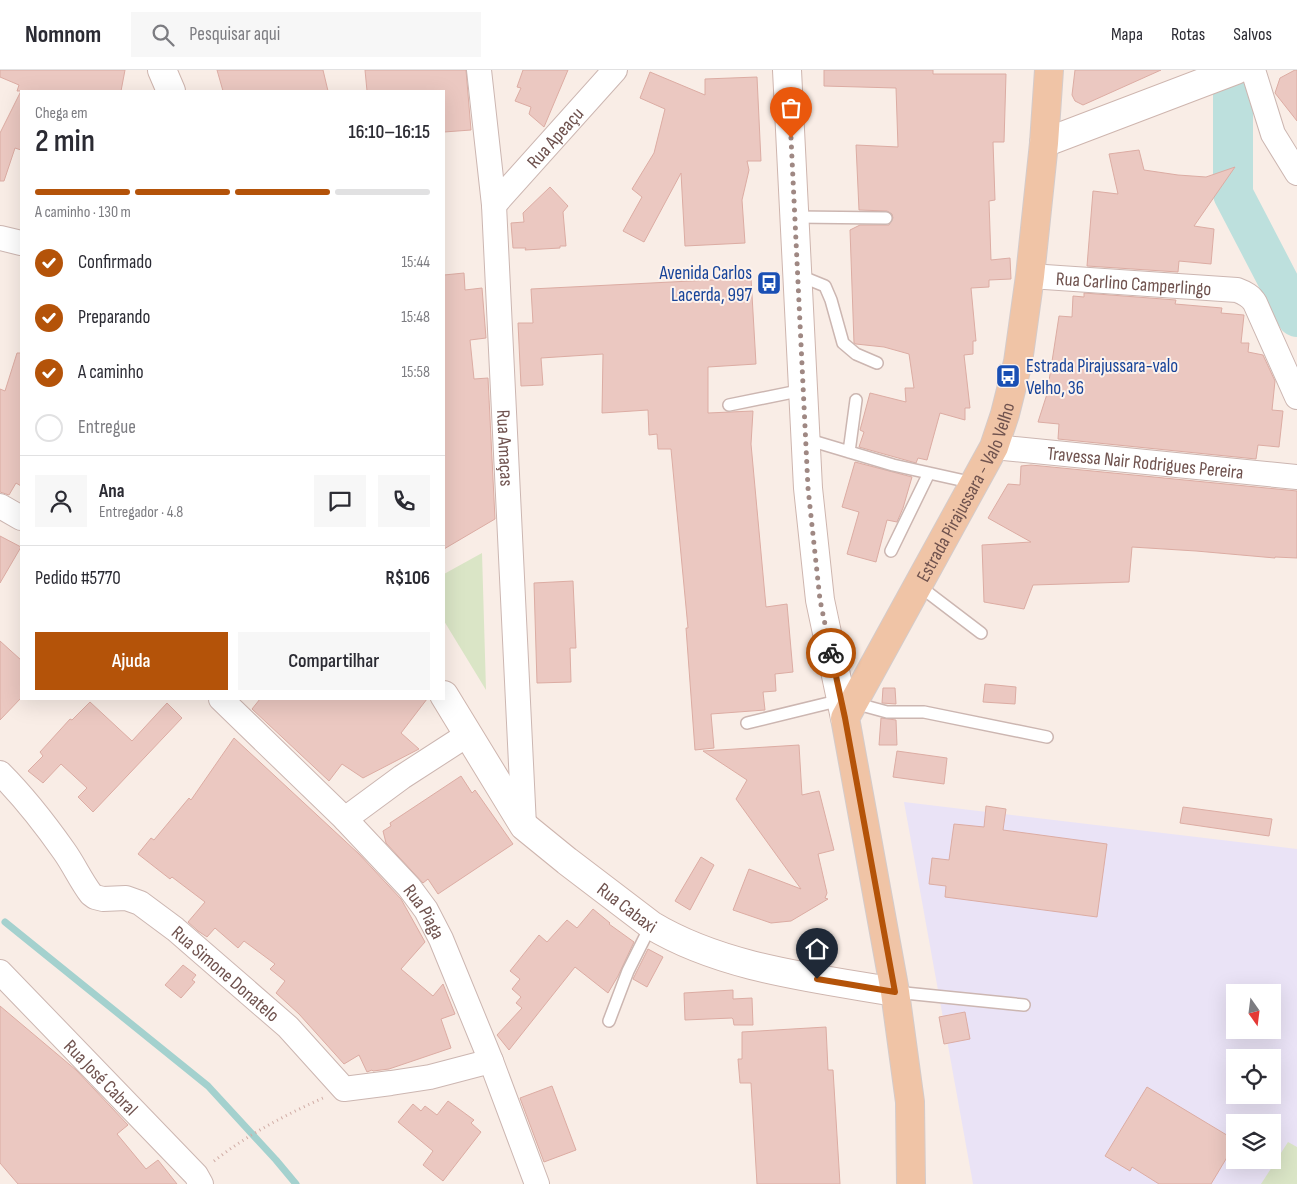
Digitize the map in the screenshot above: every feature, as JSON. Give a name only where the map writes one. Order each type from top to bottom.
[{"type":"main road","name":"Estrada Pirajussara - Valo Velho","points":[[846,707],[918,585],[994,447],[1006,414],[1018,362],[1030,276],[1044,142],[1049,70]]},
{"type":"main road","points":[[846,707],[895,992],[910,1102],[911,1184]]},
{"type":"street","points":[[162,70],[171,90]]},
{"type":"street","name":"Rua Amaças","points":[[479,70],[494,205],[524,826]]},
{"type":"street","name":"Rua Apeaçu","points":[[494,205],[616,70]]},
{"type":"street","points":[[787,70],[808,488],[820,600],[846,707]]},
{"type":"street","points":[[1044,142],[1236,70]]},
{"type":"street","points":[[1253,70],[1273,134],[1297,173]]},
{"type":"street","points":[[0,238],[20,244]]},
{"type":"street","name":"Rua Carlino Camperlingo","points":[[1030,276],[1237,290],[1248,295],[1255,303],[1297,397]]},
{"type":"street","name":"Travessa Nair Rodrigues Pereira","points":[[994,447],[1297,477]]},
{"type":"street","points":[[0,506],[20,517]]},
{"type":"street","name":"Rua Cabaxi","points":[[445,697],[524,826],[651,925],[666,934],[733,959],[798,976],[895,992]]},
{"type":"street","name":"Rua Piaga","points":[[221,700],[345,819],[409,887],[426,910],[441,939],[538,1184]]},
{"type":"street","points":[[345,819],[402,777],[467,734]]},
{"type":"street","name":"Rua Simone Donatelo","points":[[0,773],[45,825],[65,852],[91,894],[103,899],[126,898],[140,903],[175,929],[288,1027],[344,1089]]},
{"type":"street","name":"Rua José Cabral","points":[[0,972],[198,1180]]},
{"type":"street","points":[[344,1089],[391,1084],[490,1061]]},
{"type":"lane","points":[[795,217],[886,218]]},
{"type":"lane","points":[[798,275],[825,286],[832,300],[842,343],[856,354],[877,363]]},
{"type":"lane","points":[[729,405],[803,390]]},
{"type":"lane","points":[[849,452],[856,400]]},
{"type":"lane","points":[[806,439],[876,460],[974,483]]},
{"type":"lane","points":[[891,551],[929,473]]},
{"type":"lane","points":[[918,585],[980,633]]},
{"type":"lane","points":[[747,723],[846,707],[887,712],[924,712],[1046,737]]},
{"type":"lane","points":[[609,1021],[628,971],[651,925]]},
{"type":"lane","points":[[895,992],[1024,1005]]},
{"type":"path","points":[[198,1180],[237,1143],[291,1113],[344,1089]]},
{"type":"shaded area","points":[[904,802],[1297,849],[1297,1184],[973,1184]]},
{"type":"green space","points":[[482,553],[486,690],[445,623],[445,573]]},
{"type":"green space","points":[[1288,1142],[1297,1147],[1297,1184],[1261,1184],[1271,1169],[1281,1169],[1281,1153]]},
{"type":"building","points":[[0,70],[125,70],[121,90],[17,91],[19,85],[0,77]]},
{"type":"building","points":[[217,70],[323,70],[328,90],[223,90]]},
{"type":"building","points":[[365,70],[466,70],[471,130],[445,132],[445,90],[367,90]]},
{"type":"building","points":[[523,70],[568,70],[544,127],[529,114],[531,107],[515,101],[521,88],[517,87]]},
{"type":"building","points":[[824,70],[933,70],[933,74],[1006,74],[1004,142],[993,142],[995,200],[989,201],[991,260],[1010,258],[1011,279],[989,280],[989,287],[971,288],[976,341],[973,341],[973,354],[964,355],[970,408],[965,408],[965,420],[940,413],[927,460],[918,458],[916,463],[859,447],[864,432],[860,430],[870,393],[906,402],[905,388],[914,388],[909,354],[884,347],[854,343],[850,230],[860,225],[889,225],[893,218],[892,214],[887,211],[859,210],[856,145],[898,147],[896,88],[824,86]]},
{"type":"building","points":[[1075,70],[1161,70],[1083,105],[1075,101],[1072,95]]},
{"type":"building","points":[[1297,70],[1297,121],[1275,93],[1280,78]]},
{"type":"building","points":[[650,72],[705,95],[705,79],[757,77],[761,161],[747,161],[749,170],[742,200],[745,243],[685,246],[681,173],[644,242],[623,231],[642,197],[632,189],[654,153],[665,109],[640,98]]},
{"type":"building","points":[[20,93],[20,150],[15,148],[4,181],[0,181],[0,133]]},
{"type":"building","points":[[1139,150],[1144,170],[1206,177],[1235,167],[1194,226],[1214,229],[1211,264],[1179,261],[1178,272],[1087,266],[1093,191],[1118,194],[1109,154]]},
{"type":"building","points":[[550,187],[568,206],[563,212],[566,246],[525,250],[526,248],[513,248],[511,223],[524,222],[523,213]]},
{"type":"building","points":[[464,273],[465,290],[482,288],[486,338],[470,340],[474,379],[488,378],[495,519],[445,548],[445,275]]},
{"type":"building","points":[[751,278],[756,364],[708,367],[708,413],[753,411],[751,444],[766,607],[787,604],[793,672],[775,674],[776,691],[763,692],[765,710],[711,714],[714,748],[695,750],[686,628],[688,628],[671,449],[658,449],[657,434],[649,435],[648,410],[602,413],[603,354],[541,358],[543,385],[521,386],[518,323],[533,323],[531,289]]},
{"type":"building","points":[[1084,293],[1176,300],[1175,304],[1222,308],[1221,313],[1244,315],[1241,343],[1249,343],[1248,352],[1263,355],[1275,381],[1272,410],[1283,411],[1279,447],[1258,445],[1256,459],[1058,439],[1059,424],[1038,422],[1047,394],[1059,316],[1072,317],[1073,296],[1084,297]]},
{"type":"building","points":[[17,353],[20,353],[20,485],[16,483],[9,495],[0,492],[0,389],[5,391]]},
{"type":"building","points":[[855,462],[912,477],[897,522],[887,520],[876,562],[847,554],[859,512],[842,507]]},
{"type":"building","points":[[1031,465],[1297,491],[1297,558],[1132,547],[1129,582],[1033,585],[1024,609],[984,602],[982,545],[1031,542],[988,518],[1008,484],[1020,485],[1021,466]]},
{"type":"building","points":[[0,536],[20,546],[20,549],[0,583]]},
{"type":"building","points":[[573,581],[576,648],[570,648],[571,682],[537,683],[534,583]]},
{"type":"building","points":[[0,641],[20,659],[20,699],[0,720]]},
{"type":"building","points":[[985,684],[1016,687],[1015,704],[983,702]]},
{"type":"building","points":[[883,688],[895,688],[896,704],[882,703]]},
{"type":"building","points":[[259,700],[426,700],[401,733],[419,749],[363,778],[342,764],[329,781],[252,709]]},
{"type":"building","points":[[90,702],[132,741],[167,703],[182,718],[93,812],[78,797],[87,788],[61,764],[43,783],[28,771],[43,756],[40,752],[70,719],[72,720]]},
{"type":"building","points":[[881,718],[896,720],[897,745],[879,745]]},
{"type":"building","points":[[234,738],[359,854],[401,899],[425,942],[401,969],[433,996],[443,984],[455,1014],[441,1019],[451,1048],[389,1069],[367,1072],[359,1055],[344,1064],[299,1014],[276,993],[285,981],[270,969],[275,964],[244,941],[238,948],[215,928],[207,937],[198,931],[188,922],[205,902],[172,877],[170,879],[138,854],[151,838],[154,840],[189,798],[191,800]]},
{"type":"building","points":[[799,745],[802,795],[819,791],[834,850],[818,854],[827,893],[825,898],[828,899],[791,921],[771,923],[733,910],[749,869],[801,889],[736,799],[747,780],[703,751]]},
{"type":"building","points":[[897,751],[947,758],[944,784],[893,777]]},
{"type":"building","points":[[461,776],[472,793],[475,790],[513,844],[438,894],[428,879],[423,883],[386,843],[383,831],[391,826],[390,823]]},
{"type":"building","points":[[986,806],[1006,809],[1003,830],[1107,844],[1097,917],[945,897],[946,886],[929,884],[932,858],[949,860],[954,824],[984,827]]},
{"type":"building","points":[[1183,807],[1272,819],[1269,836],[1180,823]]},
{"type":"building","points":[[701,857],[714,865],[690,910],[675,901]]},
{"type":"building","points":[[593,909],[609,924],[634,942],[608,993],[575,967],[509,1050],[497,1035],[522,1008],[516,1003],[521,997],[512,989],[520,979],[510,971],[539,935],[547,942],[567,920],[577,928]]},
{"type":"building","points":[[648,949],[663,957],[647,987],[633,979]]},
{"type":"building","points":[[183,965],[196,975],[192,980],[195,982],[181,998],[165,985]]},
{"type":"building","points":[[733,990],[733,999],[752,998],[753,1025],[734,1025],[732,1018],[685,1020],[684,993]]},
{"type":"building","points":[[0,1006],[76,1070],[128,1125],[117,1134],[146,1169],[158,1160],[177,1184],[18,1184],[0,1163]]},
{"type":"building","points":[[965,1012],[970,1039],[944,1044],[939,1017]]},
{"type":"building","points":[[826,1027],[828,1070],[833,1070],[840,1184],[757,1184],[751,1083],[740,1083],[738,1059],[742,1059],[742,1032]]},
{"type":"building","points":[[552,1086],[576,1150],[544,1162],[520,1098]]},
{"type":"building","points":[[1147,1087],[1226,1135],[1226,1159],[1211,1184],[1159,1184],[1132,1167],[1130,1171],[1105,1156]]},
{"type":"building","points":[[448,1101],[474,1120],[471,1123],[481,1132],[443,1181],[423,1165],[433,1151],[398,1122],[413,1104],[421,1111],[425,1106],[437,1115]]},
{"type":"waterway","points":[[1233,70],[1233,194],[1297,317]]},
{"type":"waterway","points":[[5,922],[208,1086],[296,1184]]},
{"type":"way so far","points":[[791,138],[808,488],[820,600],[831,653]]},
{"type":"place","name":"Avenida Carlos Lacerda, 997","points":[[769,283]]},
{"type":"place","name":"Estrada Pirajussara-valo Velho, 36","points":[[1008,376]]},
{"type":"route","points":[[817,979],[895,992],[845,718],[831,653]]}]
